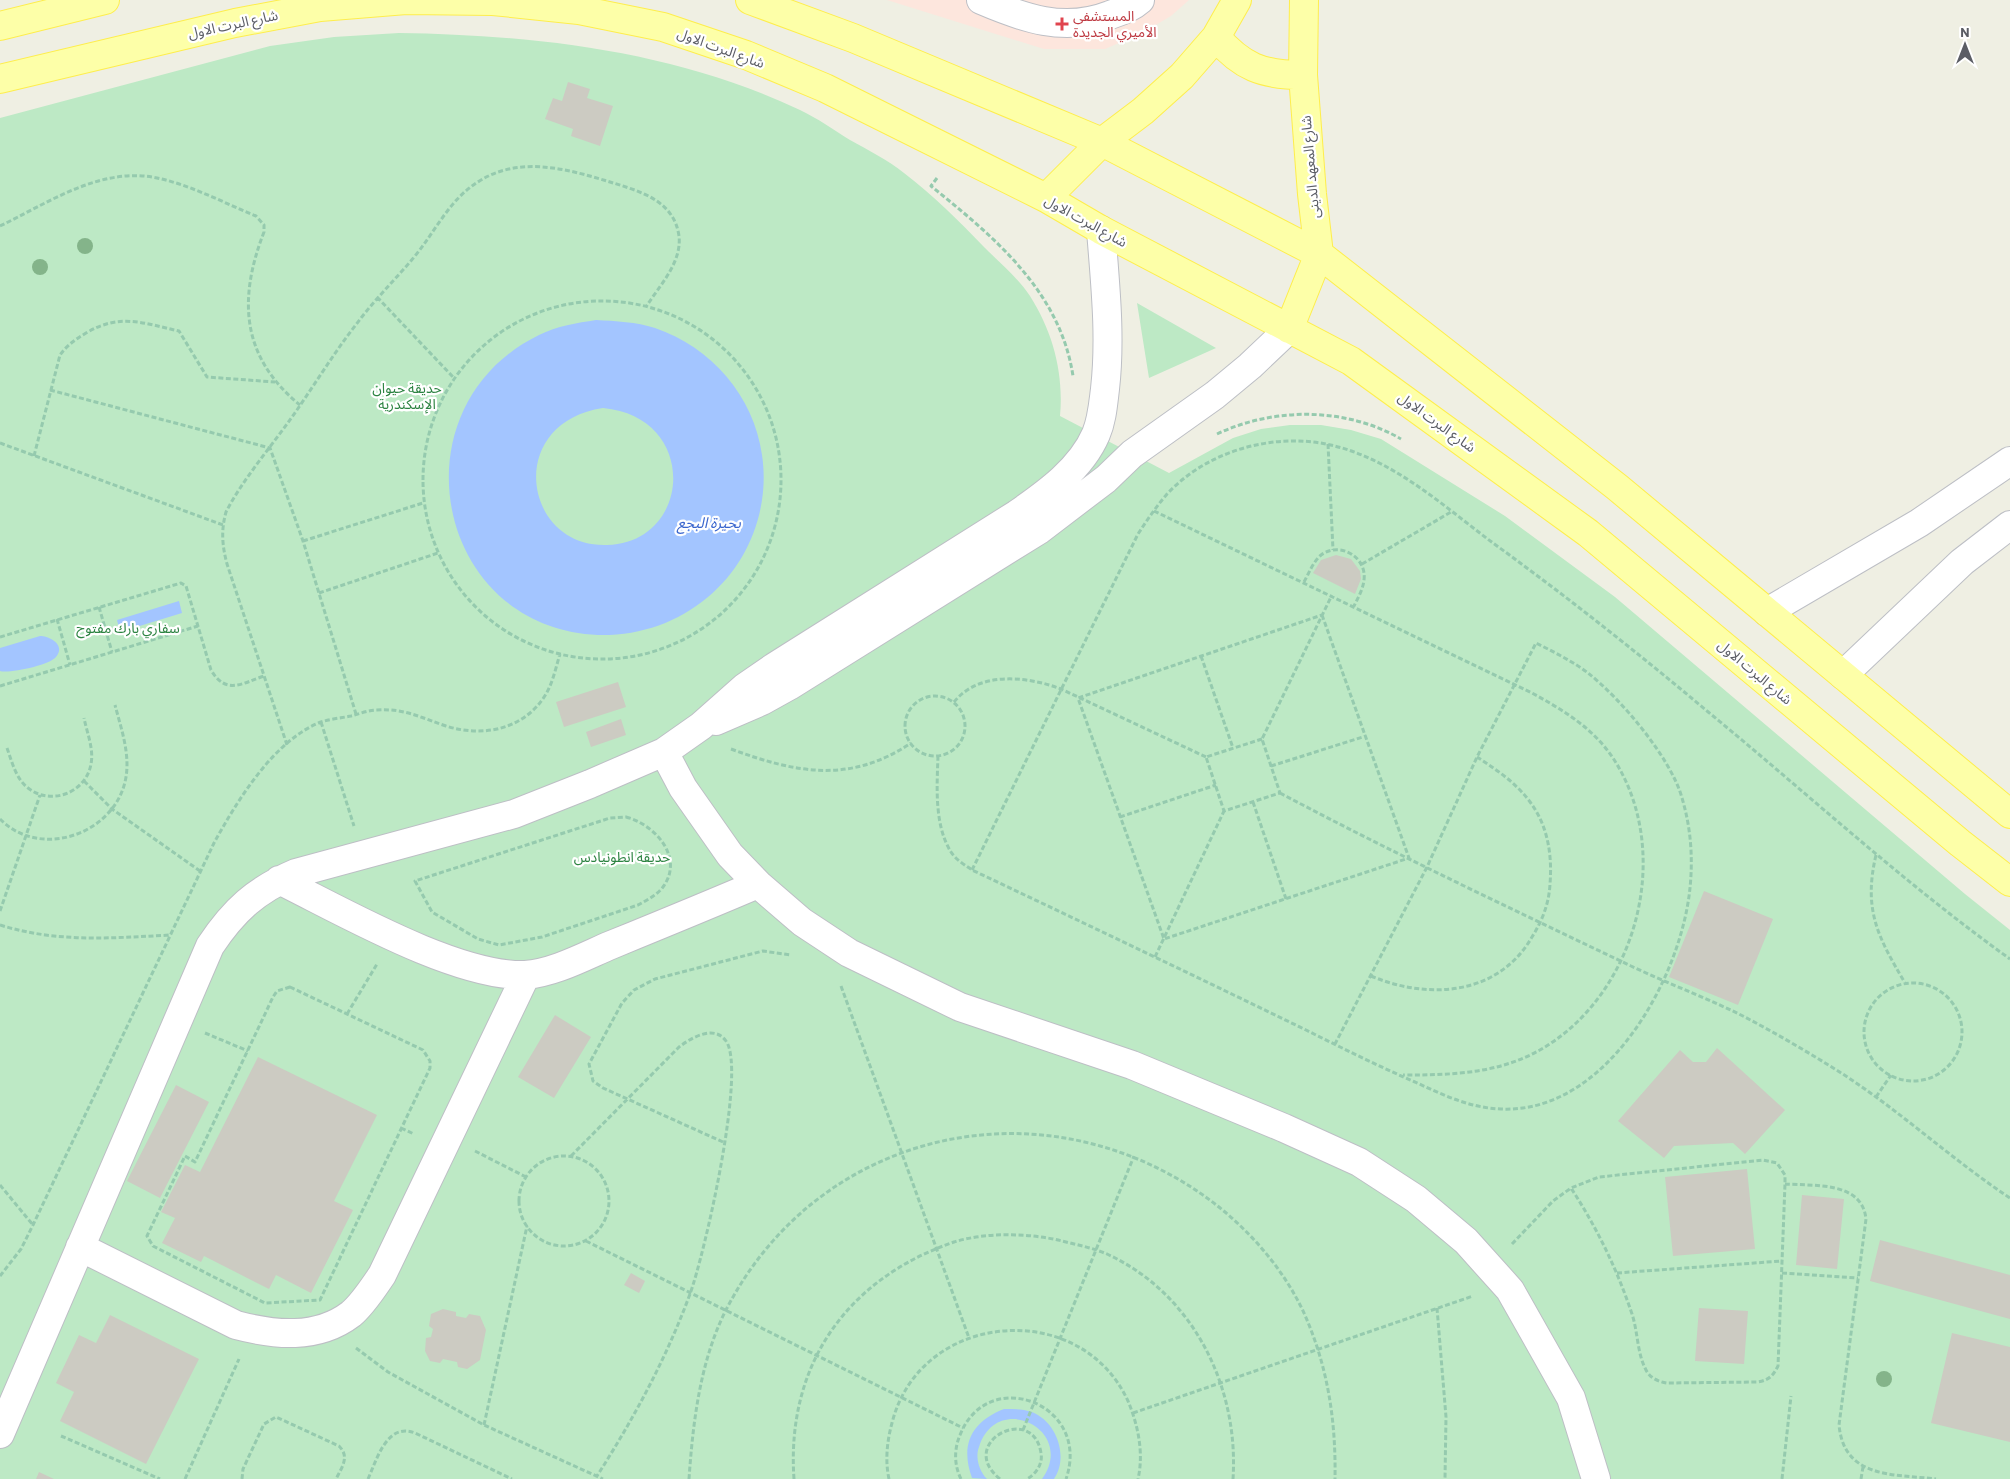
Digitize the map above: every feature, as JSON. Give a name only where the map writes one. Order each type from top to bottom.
[{"type":"main road","points":[[0,26],[51,6],[106,0]]},
{"type":"main road","name":"شارع البرت الاول","points":[[0,79],[235,23],[320,7],[406,0],[493,1],[579,10],[663,27],[746,55],[825,88],[1046,198],[1101,230],[1351,361],[1588,532],[1960,843],[2010,882]]},
{"type":"main road","points":[[750,0],[853,38],[1102,142],[1319,254],[1618,487],[2010,814]]},
{"type":"main road","points":[[1046,198],[1102,142],[1150,105],[1182,76],[1216,37],[1237,0]]},
{"type":"main road","name":"شارع المعهد الدينى","points":[[1289,329],[1319,254],[1309,169],[1302,75],[1304,0]]},
{"type":"main road","points":[[1216,37],[1232,55],[1254,68],[1277,75],[1302,75]]},
{"type":"street","points":[[980,0],[1018,16],[1056,24],[1095,21],[1132,7],[1140,0]]},
{"type":"street","points":[[0,1434],[210,946],[226,922],[246,901],[279,880],[296,873],[514,814],[664,752],[701,726],[745,687],[774,667],[1017,514],[1064,478],[1096,435],[1102,417],[1107,371],[1108,321],[1101,230]]},
{"type":"street","points":[[701,726],[733,716],[788,686],[1040,530],[1083,498],[1132,454],[1215,395],[1250,366],[1289,329]]},
{"type":"street","points":[[1768,612],[1919,524],[2010,461]]},
{"type":"street","points":[[1064,478],[1083,498]]},
{"type":"street","points":[[1843,675],[1962,562],[2010,525]]},
{"type":"street","points":[[664,752],[683,788],[705,822],[730,855],[758,884],[802,922],[849,953],[960,1007],[1132,1065],[1359,1162],[1416,1199],[1466,1241],[1510,1290],[1571,1398],[1596,1479]]},
{"type":"street","points":[[279,880],[431,952],[488,970],[526,975],[587,956],[758,884]]},
{"type":"street","points":[[80,1247],[221,1318],[252,1329],[294,1334],[334,1324],[351,1314],[382,1275],[526,975]]},
{"type":"path","points":[[954,152],[931,186],[985,229],[1032,281],[1063,334],[1070,355],[1073,384]]},
{"type":"path","points":[[287,745],[227,564],[222,544],[223,525],[232,500],[300,406],[337,350],[377,297],[414,256],[453,202],[467,189],[484,178],[504,171],[547,167],[576,171],[643,192],[658,200],[669,211],[676,225],[678,249],[670,271],[646,307]]},
{"type":"path","points":[[0,226],[88,184],[111,177],[135,175],[177,183],[256,216],[264,225],[264,232],[251,269],[247,310],[255,347],[274,382],[300,406]]},
{"type":"path","points":[[377,297],[454,378]]},
{"type":"path","points":[[588,302],[614,302],[646,307],[666,313],[713,339],[733,358],[750,379],[774,427],[782,480],[780,506],[774,533],[764,558],[750,581],[733,602],[714,621],[691,635],[667,647],[641,655],[614,659],[560,654],[534,646],[510,634],[487,618],[467,599],[451,577],[438,553],[423,503],[424,450],[431,425],[454,378],[490,339],[536,313],[588,302]]},
{"type":"path","points":[[34,456],[60,355],[65,348],[106,322],[120,320],[179,331],[207,377],[274,382]]},
{"type":"path","points":[[50,390],[270,448]]},
{"type":"path","points":[[1213,437],[1233,427],[1262,418],[1291,414],[1321,414],[1374,426],[1407,443]]},
{"type":"path","points":[[972,870],[1138,534],[1154,510],[1184,479],[1205,464],[1228,454],[1277,441],[1304,441],[1328,444],[1359,454],[1384,465],[1532,570],[1707,710],[1876,855],[1966,927],[2010,959]]},
{"type":"path","points":[[0,443],[223,525]]},
{"type":"path","points":[[1328,444],[1333,550]]},
{"type":"path","points":[[270,448],[303,541],[356,714]]},
{"type":"path","points":[[303,541],[423,503]]},
{"type":"path","points":[[1154,510],[1514,684],[1564,711],[1584,725],[1612,757],[1632,797],[1640,823],[1643,878],[1637,913],[1621,961],[1608,985],[1586,1014],[1567,1032],[1544,1048],[1521,1059],[1473,1073],[1400,1075]]},
{"type":"path","points":[[1362,564],[1451,512]]},
{"type":"path","points":[[1304,582],[1321,555],[1333,550],[1348,552],[1362,564],[1365,579],[1354,606]]},
{"type":"path","points":[[319,593],[438,553]]},
{"type":"path","points":[[0,637],[181,583],[186,586],[212,670],[222,684],[234,686],[264,676]]},
{"type":"path","points":[[1280,793],[1262,739],[1332,595]]},
{"type":"path","points":[[99,607],[112,652]]},
{"type":"path","points":[[1078,698],[1322,615]]},
{"type":"path","points":[[1322,615],[1409,858]]},
{"type":"path","points":[[57,620],[70,665]]},
{"type":"path","points":[[0,686],[198,626]]},
{"type":"path","points":[[938,756],[937,791],[940,826],[952,853],[972,870],[1334,1044],[1461,1103],[1502,1110],[1532,1106],[1561,1097],[1604,1068],[1627,1041],[1663,981],[1684,919],[1690,889],[1691,849],[1688,822],[1681,794],[1654,746],[1621,705],[1604,687],[1570,661],[1536,643],[1477,757],[1427,867],[1334,1044]]},
{"type":"path","points":[[1201,656],[1233,748]]},
{"type":"path","points":[[954,702],[960,695],[972,687],[1006,679],[1036,680],[1061,689],[1206,757],[1262,739]]},
{"type":"path","points":[[927,697],[946,697],[954,702],[964,717],[964,735],[953,750],[938,756],[918,750],[906,735],[907,716],[918,701],[927,697]]},
{"type":"path","points":[[1078,698],[1164,938]]},
{"type":"path","points":[[0,819],[13,829],[27,835],[53,839],[80,834],[93,827],[112,809],[121,794],[128,762],[115,705]]},
{"type":"path","points":[[7,748],[18,777],[27,788],[40,795],[64,795],[75,790],[84,781],[89,772],[92,752],[84,718]]},
{"type":"path","points":[[321,722],[363,856]]},
{"type":"path","points":[[1271,766],[1366,736]]},
{"type":"path","points":[[1156,957],[1224,812],[1206,757]]},
{"type":"path","points":[[1371,976],[1393,985],[1420,990],[1463,988],[1486,980],[1511,963],[1525,949],[1541,922],[1548,902],[1552,862],[1544,828],[1536,811],[1521,790],[1477,757]]},
{"type":"path","points":[[84,781],[112,809],[200,871]]},
{"type":"path","points":[[1120,817],[1216,786]]},
{"type":"path","points":[[1224,812],[1280,793],[1621,961],[1739,1015],[1830,1066],[1876,1097],[1954,1159],[2010,1198]]},
{"type":"path","points":[[0,911],[40,795]]},
{"type":"path","points":[[1252,802],[1286,899]]},
{"type":"path","points":[[626,817],[640,820],[658,835],[668,851],[670,865],[663,887],[638,905],[542,937],[499,945],[478,938],[432,912],[415,881],[434,875],[610,818],[626,817]]},
{"type":"path","points":[[1876,855],[1870,894],[1872,914],[1885,950],[1905,983]]},
{"type":"path","points":[[1164,938],[1409,858]]},
{"type":"path","points":[[0,925],[20,931],[66,938],[171,935]]},
{"type":"path","points":[[724,1142],[627,1099],[593,1081],[589,1064],[622,1004],[634,990],[655,979],[763,951],[775,951],[794,956]]},
{"type":"path","points":[[838,976],[969,1338]]},
{"type":"path","points":[[1905,983],[1933,986],[1945,994],[1958,1011],[1963,1032],[1954,1059],[1945,1070],[1932,1077],[1911,1080],[1891,1075],[1880,1067],[1869,1050],[1864,1031],[1866,1018],[1872,1005],[1880,995],[1892,987],[1905,983]]},
{"type":"path","points":[[290,987],[423,1050],[430,1061],[430,1068],[320,1300],[265,1303],[153,1246],[148,1241],[148,1229],[185,1156],[195,1162],[248,1052],[273,997],[277,991],[290,987]]},
{"type":"path","points":[[178,1020],[248,1052]]},
{"type":"path","points":[[571,1156],[687,1041],[705,1033],[720,1034],[729,1046],[732,1070],[724,1142],[707,1233],[690,1293],[647,1394],[597,1476]]},
{"type":"path","points":[[1876,1097],[1891,1075]]},
{"type":"path","points":[[689,1479],[696,1412],[712,1343],[725,1311],[756,1262],[795,1217],[838,1184],[862,1170],[901,1153],[944,1140],[1008,1132],[1072,1138],[1104,1145],[1134,1156],[1194,1188],[1221,1208],[1245,1231],[1268,1256],[1287,1283],[1304,1312],[1318,1349],[1327,1377],[1333,1412],[1335,1479]]},
{"type":"path","points":[[449,1137],[526,1177]]},
{"type":"path","points":[[571,1156],[583,1160],[594,1167],[602,1176],[608,1187],[608,1212],[596,1233],[586,1241],[574,1245],[548,1243],[536,1236],[527,1226],[519,1202],[521,1189],[526,1177],[545,1160],[571,1156]]},
{"type":"path","points":[[1023,1430],[1134,1156]]},
{"type":"path","points":[[1491,1267],[1553,1200],[1571,1188],[1599,1177],[1617,1173],[1763,1160],[1777,1163],[1785,1175],[1785,1184],[1778,1366],[1774,1374],[1767,1380],[1758,1382],[1668,1384],[1654,1379],[1647,1372],[1636,1324],[1605,1243],[1571,1188]]},
{"type":"path","points":[[1785,1184],[1843,1190],[1853,1194],[1860,1200],[1865,1210],[1866,1219],[1839,1425],[1845,1450],[1852,1460],[1874,1472],[1936,1479]]},
{"type":"path","points":[[0,1185],[33,1225]]},
{"type":"path","points":[[484,1425],[527,1226]]},
{"type":"path","points":[[794,1479],[792,1440],[795,1418],[800,1397],[815,1355],[836,1324],[859,1298],[900,1268],[954,1242],[975,1238],[1023,1236],[1049,1238],[1096,1250],[1128,1265],[1152,1282],[1174,1303],[1194,1328],[1210,1355],[1222,1385],[1234,1442],[1233,1479]]},
{"type":"path","points":[[586,1241],[963,1428]]},
{"type":"path","points":[[1617,1273],[1782,1261]]},
{"type":"path","points":[[1782,1273],[1858,1278]]},
{"type":"path","points":[[1468,1288],[1478,1301]]},
{"type":"path","points":[[1133,1413],[1222,1385],[1318,1349],[1474,1296]]},
{"type":"path","points":[[1437,1308],[1445,1408],[1445,1479]]},
{"type":"path","points":[[334,1324],[368,1359],[484,1425],[603,1479]]},
{"type":"path","points":[[185,1479],[252,1329]]},
{"type":"path","points":[[890,1479],[887,1456],[888,1436],[901,1398],[913,1379],[929,1362],[948,1348],[969,1338],[1006,1330],[1024,1330],[1061,1338],[1098,1361],[1120,1388],[1133,1413],[1140,1454],[1138,1479]]},
{"type":"path","points":[[1782,1479],[1791,1396]]},
{"type":"path","points":[[961,1479],[956,1459],[957,1442],[972,1414],[986,1404],[1002,1399],[1019,1398],[1035,1402],[1049,1410],[1060,1421],[1068,1435],[1071,1451],[1070,1467],[1066,1479]]},
{"type":"path","points":[[242,1479],[242,1469],[264,1424],[276,1417],[339,1446],[344,1451],[344,1463],[336,1479]]},
{"type":"path","points":[[1000,1479],[988,1465],[986,1455],[994,1436],[1003,1431],[1013,1429],[1023,1430],[1033,1436],[1039,1445],[1041,1456],[1039,1466],[1027,1479]]},
{"type":"path","points":[[368,1479],[390,1437],[395,1433],[409,1430],[512,1479]]},
{"type":"path","points":[[60,1436],[160,1479]]},
{"type":"path","points":[[1861,1479],[1863,1467]]},
{"type":"shaded area","name":"المستشفى الأميري الجديدة","points":[[887,0],[1189,0],[1171,16],[1142,33],[1105,49],[1044,49]]},
{"type":"green space","name":"حديقة انطونيادس","points":[[399,33],[450,34],[553,43],[604,50],[654,60],[704,73],[752,90],[813,117],[885,159],[915,181],[1020,283],[1038,310],[1051,339],[1060,385],[1060,416],[1169,473],[1233,438],[1261,429],[1290,425],[1321,425],[1351,430],[1381,439],[1505,516],[1615,597],[2010,930],[2010,1479],[0,1479],[0,118],[270,46],[334,37]]},
{"type":"green space","points":[[1137,303],[1216,348],[1149,378]]},
{"type":"water","name":"بحيرة البجع","points":[[596,320],[641,324],[655,328],[675,336],[711,361],[739,394],[750,413],[762,455],[764,475],[763,495],[753,533],[735,568],[722,583],[696,606],[670,621],[643,630],[613,635],[598,635],[542,623],[499,595],[469,556],[452,509],[450,460],[463,411],[493,368],[539,335],[560,327]],"holes":[[[603,408],[635,416],[656,433],[669,455],[673,479],[669,503],[656,524],[635,539],[607,545],[579,541],[557,527],[543,507],[536,483],[539,459],[550,436],[571,418]]]},
{"type":"water","points":[[179,601],[182,613],[120,632],[117,620]]},
{"type":"water","points":[[40,636],[56,642],[59,653],[56,657],[46,663],[29,668],[0,671],[0,648]]},
{"type":"water","points":[[1004,1409],[1032,1412],[1041,1417],[1054,1432],[1058,1441],[1060,1461],[1054,1479],[1042,1479],[1050,1461],[1049,1445],[1042,1432],[1030,1423],[1016,1419],[1001,1421],[988,1430],[977,1455],[980,1468],[987,1479],[972,1478],[967,1455],[971,1436],[983,1421]]},
{"type":"building","points":[[568,82],[590,89],[587,98],[613,106],[600,146],[571,136],[573,129],[545,119],[553,98],[562,101]]},
{"type":"building","points":[[1336,555],[1351,559],[1360,571],[1361,579],[1355,594],[1313,573],[1321,560]]},
{"type":"building","points":[[618,682],[626,707],[564,727],[556,702]]},
{"type":"building","points":[[621,719],[626,735],[591,747],[586,732]]},
{"type":"building","points":[[1704,891],[1773,919],[1738,1005],[1669,977]]},
{"type":"building","points":[[555,1015],[591,1037],[554,1098],[518,1077]]},
{"type":"building","points":[[1717,1048],[1785,1110],[1745,1154],[1733,1143],[1674,1146],[1664,1158],[1618,1121],[1680,1050],[1693,1062],[1706,1062]]},
{"type":"building","points":[[258,1057],[377,1115],[334,1201],[353,1210],[311,1293],[276,1275],[269,1289],[204,1256],[201,1262],[162,1243],[175,1218],[161,1212],[185,1165],[200,1172]]},
{"type":"building","points":[[176,1085],[209,1102],[160,1198],[127,1181]]},
{"type":"building","points":[[1747,1169],[1755,1249],[1673,1256],[1665,1177]]},
{"type":"building","points":[[1802,1195],[1844,1199],[1837,1269],[1796,1265]]},
{"type":"building","points":[[1880,1240],[2010,1275],[2010,1319],[1870,1281]]},
{"type":"building","points":[[631,1273],[645,1281],[639,1293],[624,1285]]},
{"type":"building","points":[[1699,1308],[1748,1311],[1744,1364],[1695,1361]]},
{"type":"building","points":[[443,1309],[456,1312],[456,1316],[466,1318],[469,1314],[480,1316],[486,1330],[480,1360],[467,1369],[458,1367],[457,1362],[443,1359],[440,1363],[430,1361],[425,1351],[426,1338],[431,1337],[433,1329],[429,1326],[431,1314]]},
{"type":"building","points":[[110,1315],[199,1359],[146,1464],[60,1421],[74,1392],[56,1383],[79,1335],[96,1343]]},
{"type":"building","points":[[1952,1333],[2010,1347],[2010,1442],[1931,1423]]},
{"type":"building","points":[[39,1472],[54,1479],[36,1479]]},
{"type":"place","name":"المستشفى الأميري الجديدة","points":[[1062,24]]},
{"type":"park label","name":"حديقة حيوان الإسكندرية","points":[[407,396]]},
{"type":"park label","name":"سفاري بارك مفتوح","points":[[128,628]]}]
